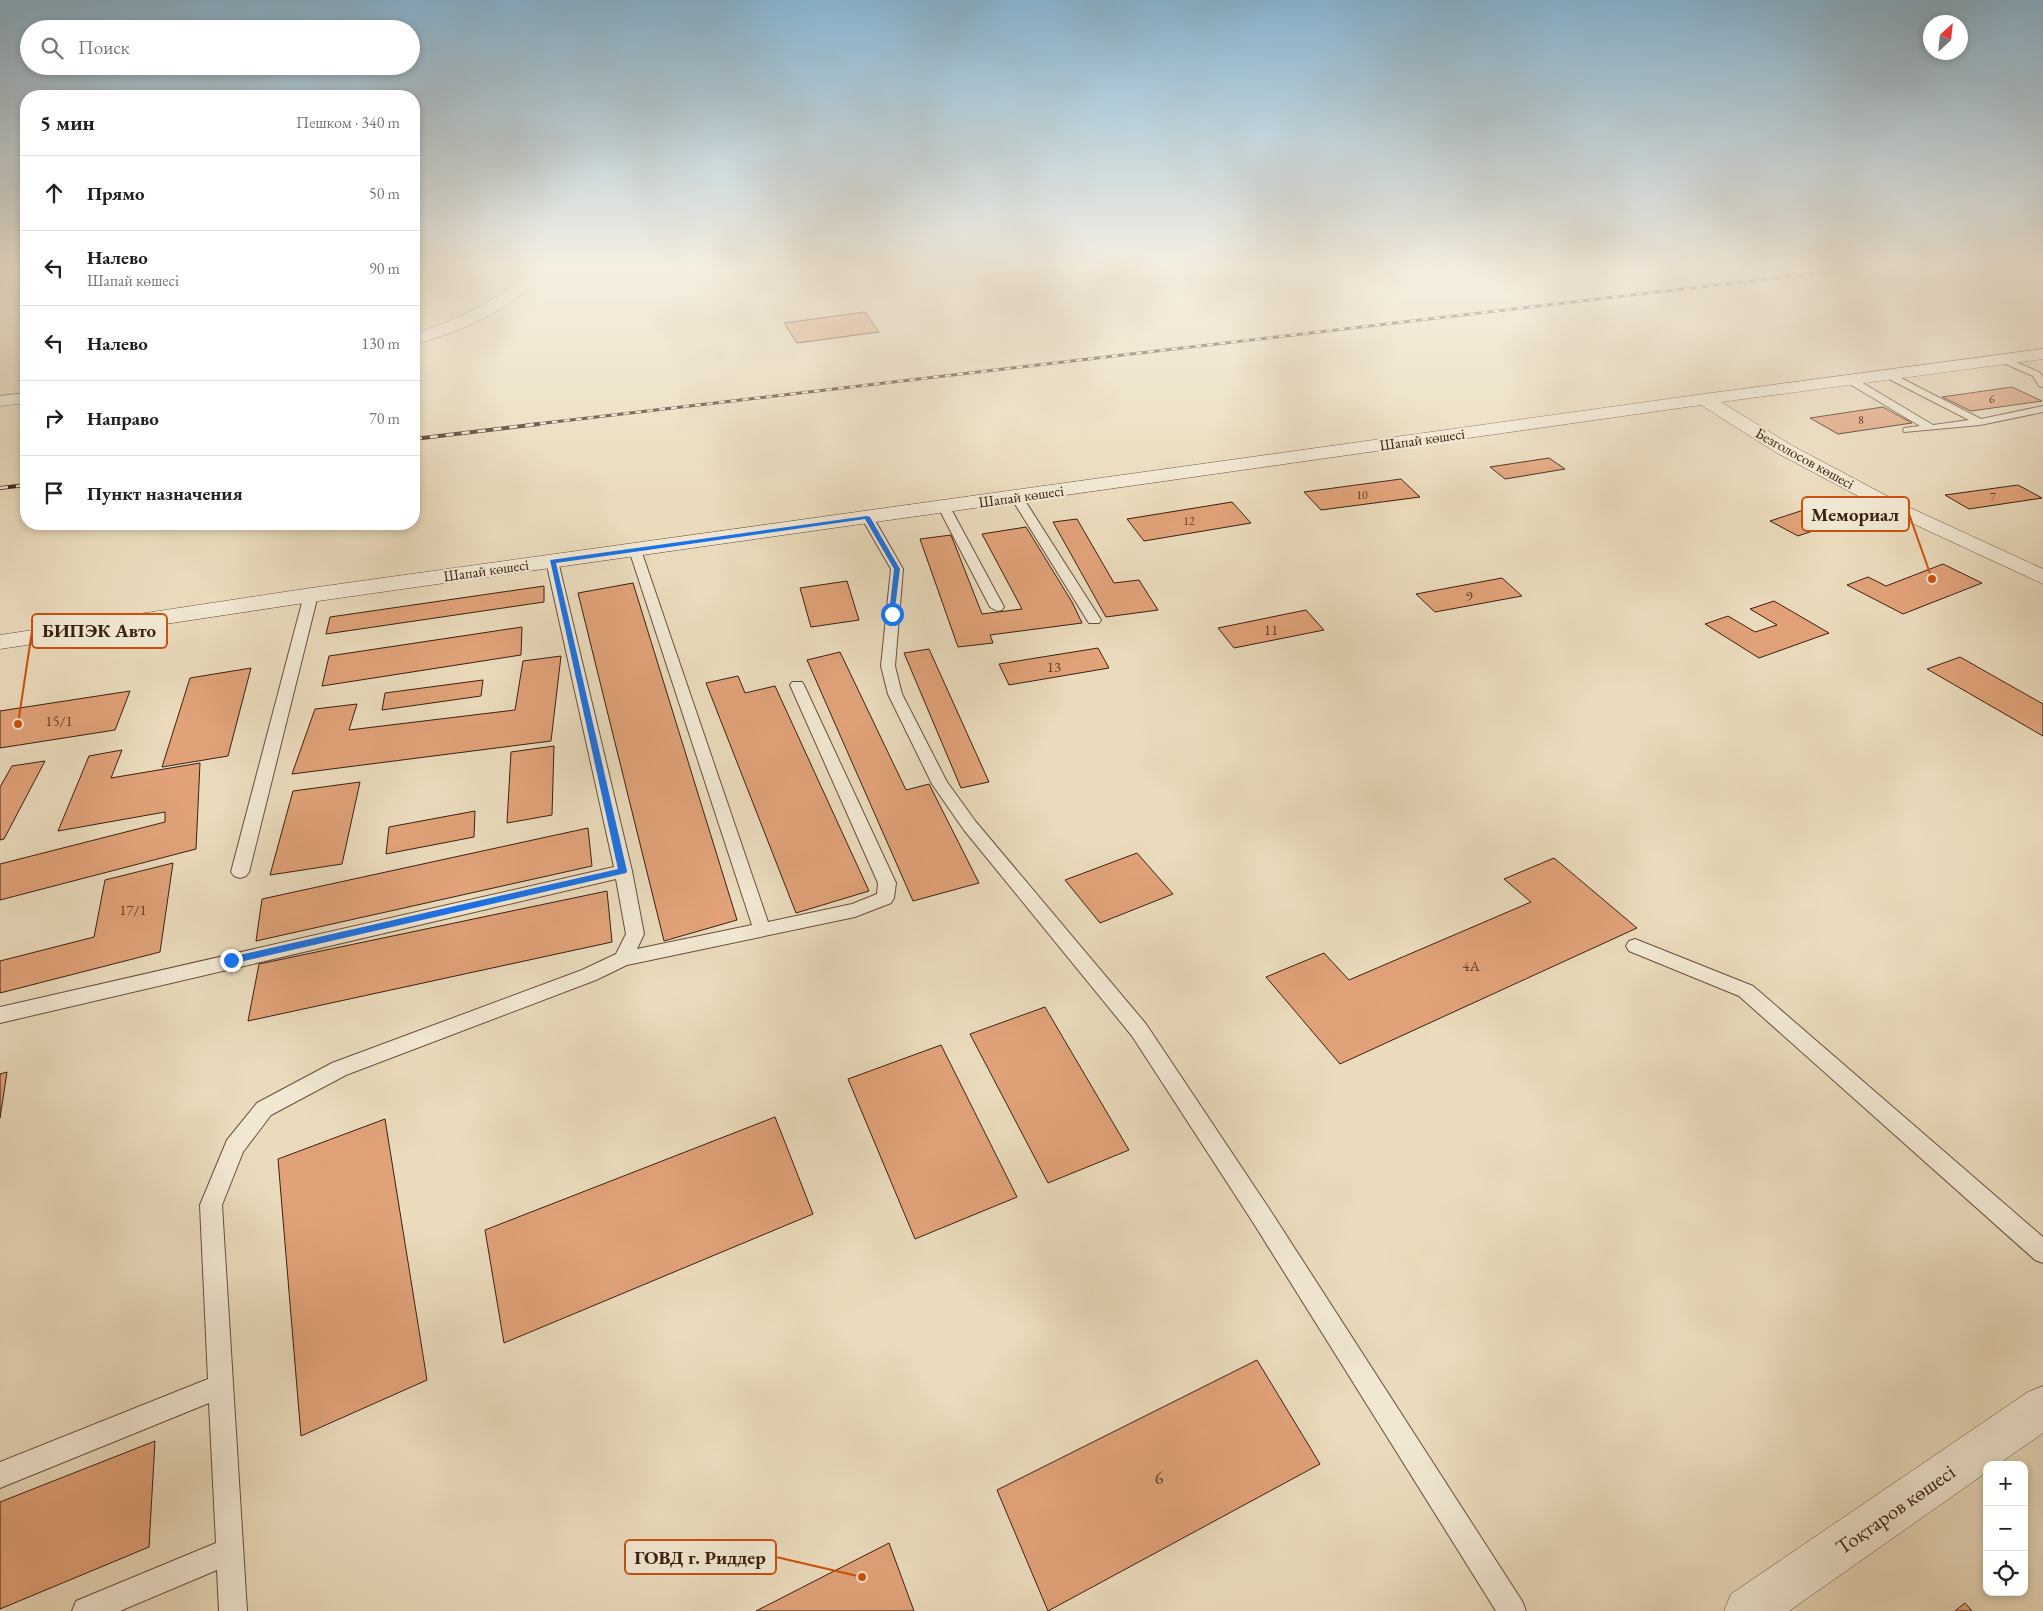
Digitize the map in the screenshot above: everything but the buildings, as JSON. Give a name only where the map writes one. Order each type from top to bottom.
[{"type":"street","name":"Шапай көшесі","points":[[0,642],[552,561],[1704,399],[1891,376],[2043,354]]},
{"type":"street","points":[[0,401],[20,399]]},
{"type":"street","name":"Безголосов көшесі","points":[[1704,399],[1810,463],[1897,508],[2043,577]]},
{"type":"street","name":"Тоқтаров көшесі","points":[[1748,1611],[2043,1407]]},
{"type":"lane","points":[[2004,360],[2039,375],[2043,384]]},
{"type":"lane","points":[[1891,376],[1980,422]]},
{"type":"lane","points":[[1852,381],[1931,428]]},
{"type":"lane","points":[[1908,430],[1980,422],[2043,409]]},
{"type":"lane","points":[[1016,496],[1094,620]]},
{"type":"lane","points":[[944,507],[997,607]]},
{"type":"lane","points":[[867,517],[897,569],[888,666],[895,694],[940,784],[970,826],[1138,1030],[1262,1217],[1512,1611]]},
{"type":"lane","points":[[636,550],[762,929]]},
{"type":"lane","points":[[552,561],[623,871],[635,934],[623,959]]},
{"type":"lane","points":[[240,872],[311,595]]},
{"type":"lane","points":[[233,1611],[211,1205],[234,1147],[264,1109],[339,1069],[589,976],[623,959],[855,910],[885,898],[887,883],[796,685]]},
{"type":"lane","points":[[0,1015],[623,871]]},
{"type":"lane","points":[[1635,946],[1746,990],[2043,1252]]},
{"type":"lane","points":[[0,1475],[221,1386]]},
{"type":"lane","points":[[86,1611],[230,1552]]},
{"type":"railway","points":[[528,425],[1214,344]]},
{"type":"railway","points":[[420,438],[539,424]]},
{"type":"railway","points":[[0,488],[20,486]]},
{"type":"place","name":"Мемориал","points":[[1932,579]]},
{"type":"place","name":"БИПЭК Авто","points":[[18,724]]},
{"type":"place","name":"ГОВД г. Риддер","points":[[862,1577]]},
{"type":"route","points":[[231,960],[623,871],[552,561],[867,517],[897,569],[892,614]]}]
